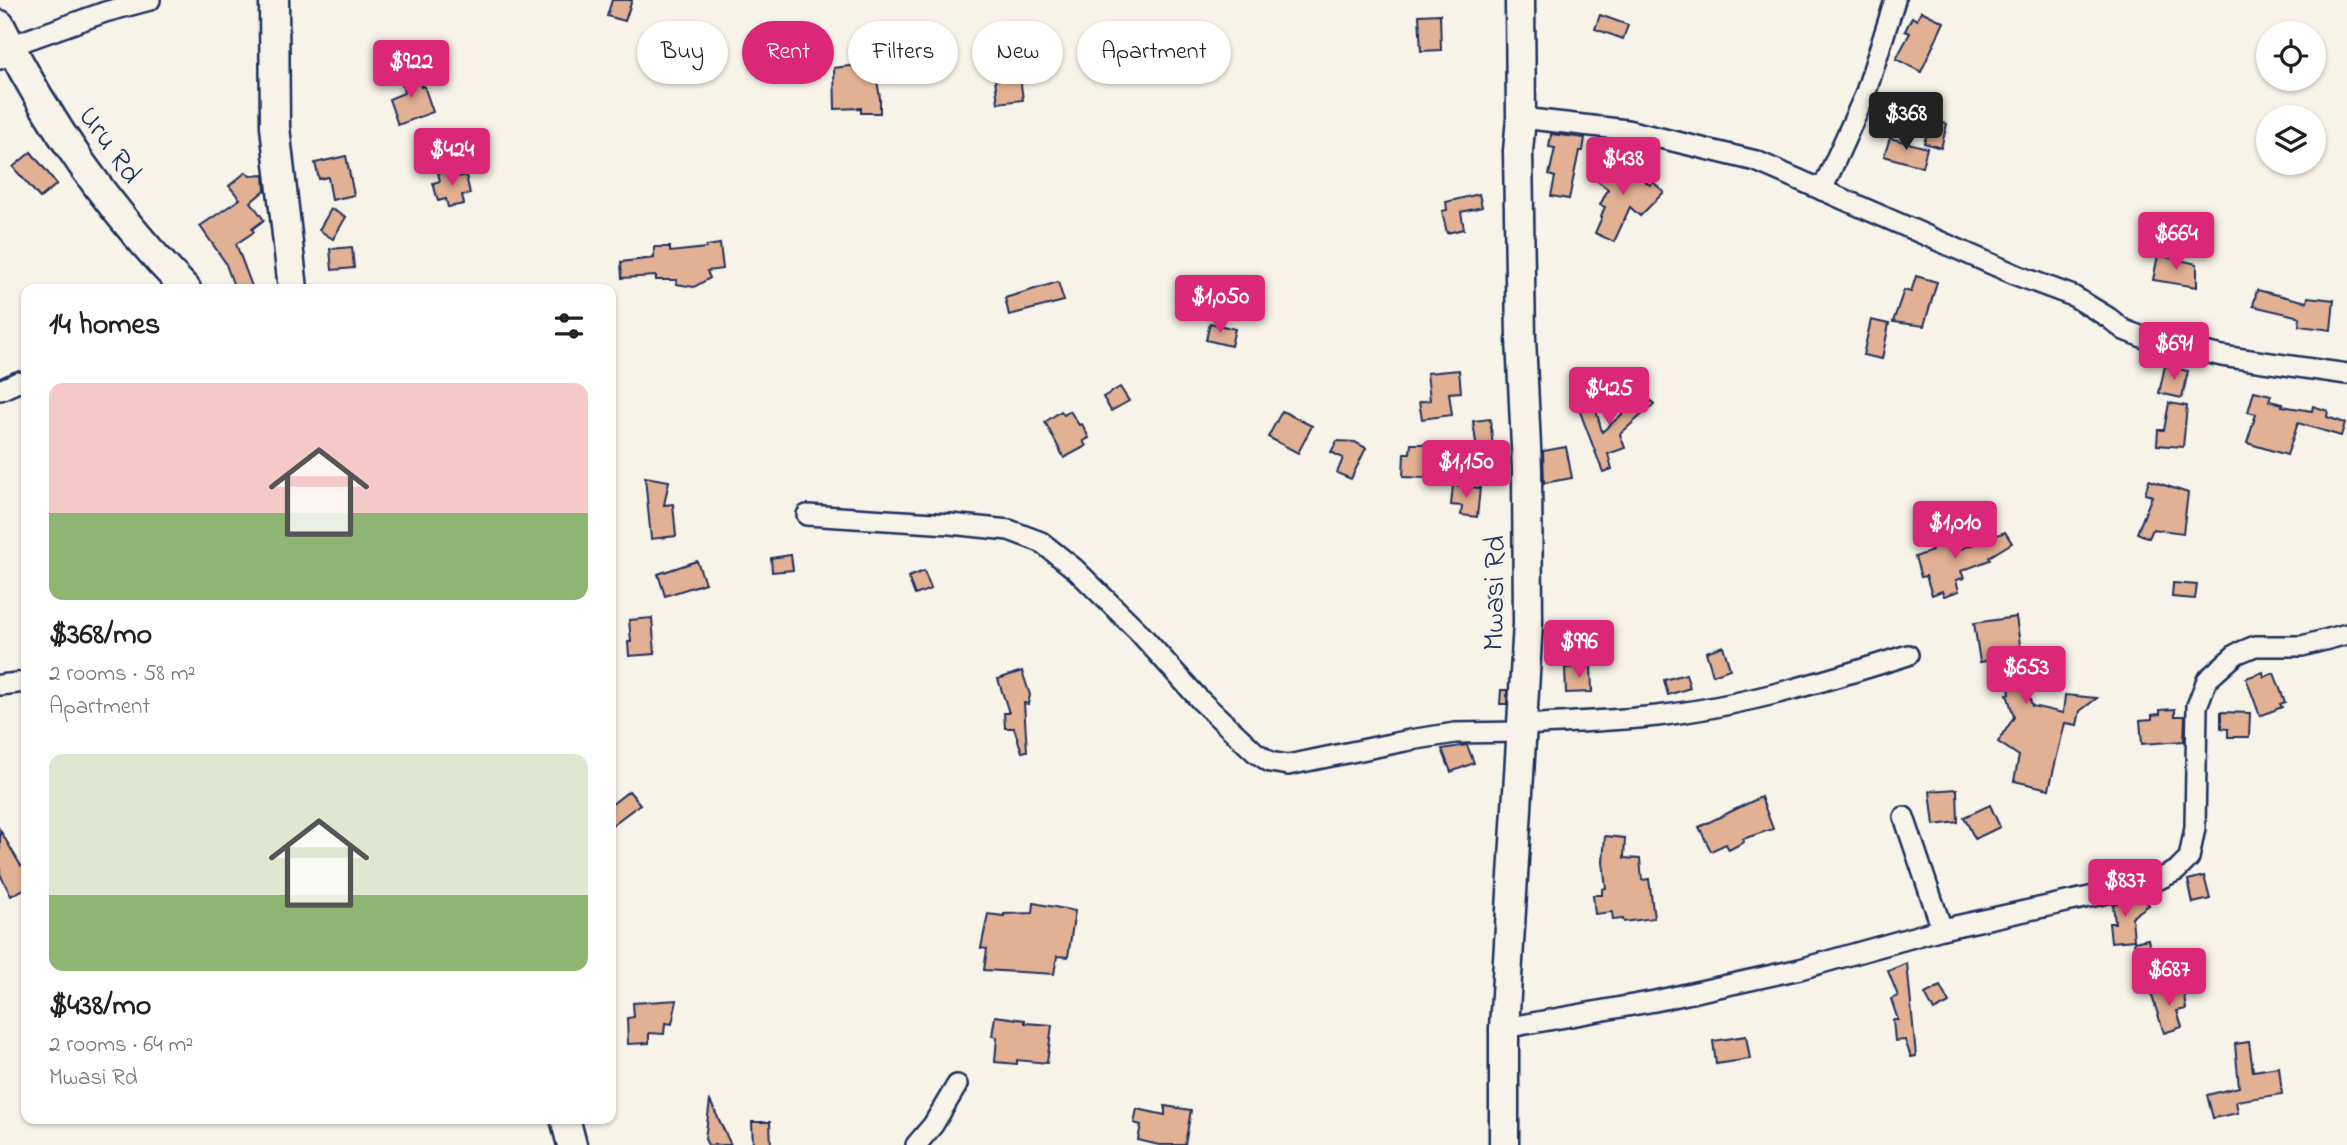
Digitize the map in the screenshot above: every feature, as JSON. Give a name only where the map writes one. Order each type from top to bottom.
[{"type":"street","points":[[3,44],[150,0]]},
{"type":"street","points":[[274,0],[275,127],[292,284]]},
{"type":"street","name":"Mwasi Rd","points":[[1504,1145],[1504,1028],[1528,623],[1527,470],[1521,338],[1518,151],[1521,118],[1520,0]]},
{"type":"street","points":[[1822,190],[1865,95],[1895,0]]},
{"type":"street","name":"Uru Rd","points":[[3,44],[123,218],[182,284]]},
{"type":"street","points":[[1521,118],[1627,130],[1756,161],[2019,276],[2073,296],[2124,330],[2145,338],[2221,356],[2347,374]]},
{"type":"street","points":[[807,515],[1009,530],[1041,542],[1075,569],[1137,630],[1200,700],[1255,752],[1270,762],[1288,765],[1455,733],[1655,716],[1706,708],[1820,682],[1908,655]]},
{"type":"street","points":[[1504,1028],[1655,1001],[1800,970],[1942,929],[2149,884],[2176,871],[2189,858],[2195,828],[2197,706],[2207,680],[2236,654],[2255,646],[2302,646],[2347,634]]},
{"type":"street","points":[[0,685],[21,683]]},
{"type":"street","points":[[1904,817],[1942,929]]},
{"type":"street","points":[[916,1145],[933,1125],[957,1085]]},
{"type":"street","points":[[567,1124],[572,1145]]},
{"type":"building","points":[[612,0],[632,0],[625,21],[607,16]]},
{"type":"building","points":[[1921,11],[1944,22],[1921,72],[1896,59],[1910,33],[1905,31],[1912,17],[1917,20]]},
{"type":"building","points":[[1440,14],[1441,50],[1421,51],[1419,15]]},
{"type":"building","points":[[1600,15],[1628,25],[1623,39],[1595,29]]},
{"type":"building","points":[[848,66],[848,84],[878,84],[880,113],[861,113],[861,108],[835,109],[834,68]]},
{"type":"building","points":[[418,71],[421,87],[424,86],[433,112],[398,125],[389,99],[404,93],[400,74]]},
{"type":"building","points":[[996,84],[1021,84],[1023,100],[998,103]]},
{"type":"building","points":[[1878,95],[1889,100],[1881,117],[1871,112]]},
{"type":"building","points":[[1931,120],[1947,124],[1941,148],[1924,143]]},
{"type":"building","points":[[1551,134],[1585,138],[1583,151],[1579,151],[1569,199],[1551,196],[1555,177],[1549,175],[1555,148],[1549,147]]},
{"type":"building","points":[[1890,138],[1927,148],[1922,167],[1884,156]]},
{"type":"building","points":[[31,152],[57,184],[40,198],[13,167]]},
{"type":"building","points":[[346,156],[354,195],[332,200],[328,177],[319,179],[315,163]]},
{"type":"building","points":[[1615,157],[1650,185],[1653,182],[1664,192],[1640,216],[1630,207],[1614,242],[1595,233],[1605,207],[1600,205],[1608,189],[1596,180]]},
{"type":"building","points":[[455,169],[457,177],[466,175],[470,194],[462,195],[464,204],[448,207],[446,199],[438,201],[433,183],[440,181],[438,173]]},
{"type":"building","points":[[246,172],[250,176],[264,175],[265,190],[251,202],[264,220],[252,229],[254,232],[236,244],[251,284],[233,284],[225,262],[200,226],[240,199],[229,186]]},
{"type":"building","points":[[1479,194],[1482,207],[1461,212],[1464,229],[1447,233],[1442,211],[1447,210],[1446,202]]},
{"type":"building","points":[[331,209],[346,217],[333,239],[319,230]]},
{"type":"building","points":[[720,244],[723,269],[707,271],[710,278],[694,287],[676,284],[677,280],[656,280],[656,276],[622,278],[621,262],[654,258],[654,247],[670,247],[670,252]]},
{"type":"building","points":[[352,247],[354,268],[332,270],[330,249]]},
{"type":"building","points":[[2158,255],[2197,264],[2197,287],[2153,280]]},
{"type":"building","points":[[1916,276],[1937,282],[1924,326],[1893,322],[1904,290],[1911,292]]},
{"type":"building","points":[[1058,282],[1064,301],[1009,315],[1005,298]]},
{"type":"building","points":[[2257,290],[2307,302],[2308,297],[2334,300],[2331,330],[2299,326],[2300,317],[2253,306]]},
{"type":"building","points":[[1871,320],[1889,324],[1882,359],[1863,355]]},
{"type":"building","points":[[1210,323],[1235,329],[1231,346],[1206,340]]},
{"type":"building","points":[[2165,366],[2188,371],[2182,398],[2159,393]]},
{"type":"building","points":[[1459,370],[1461,392],[1449,393],[1452,415],[1422,419],[1419,402],[1430,400],[1427,373]]},
{"type":"building","points":[[1120,387],[1129,401],[1111,411],[1103,397]]},
{"type":"building","points":[[2254,391],[2271,395],[2269,401],[2283,404],[2282,406],[2312,411],[2313,406],[2328,411],[2327,417],[2345,423],[2341,436],[2298,423],[2287,455],[2247,443],[2256,414],[2248,412]]},
{"type":"building","points":[[1645,394],[1654,404],[1620,434],[1625,448],[1608,454],[1612,469],[1603,472],[1575,399],[1592,395],[1602,432]]},
{"type":"building","points":[[2169,403],[2187,406],[2183,447],[2157,445],[2158,430],[2164,430]]},
{"type":"building","points":[[1061,411],[1064,415],[1070,411],[1079,425],[1082,424],[1089,438],[1083,441],[1086,446],[1064,458],[1045,422]]},
{"type":"building","points":[[1282,411],[1312,426],[1298,453],[1268,437]]},
{"type":"building","points":[[1490,419],[1493,447],[1477,450],[1473,421]]},
{"type":"building","points":[[1337,441],[1355,442],[1366,448],[1351,479],[1337,473],[1343,458],[1331,452]]},
{"type":"building","points":[[1411,444],[1427,444],[1426,478],[1403,477],[1404,453],[1410,453]]},
{"type":"building","points":[[1566,447],[1572,478],[1544,483],[1543,451]]},
{"type":"building","points":[[645,477],[669,481],[664,505],[673,504],[676,536],[651,539]]},
{"type":"building","points":[[2149,480],[2188,493],[2183,533],[2153,529],[2149,538],[2137,533],[2152,496],[2145,494]]},
{"type":"building","points":[[1453,485],[1480,488],[1477,517],[1461,515],[1462,506],[1451,505]]},
{"type":"building","points":[[1951,532],[1958,550],[2005,532],[2012,543],[1989,557],[1990,560],[1961,571],[1964,578],[1956,580],[1959,591],[1944,596],[1942,591],[1932,595],[1926,576],[1921,577],[1915,557],[1932,551],[1929,544]]},
{"type":"building","points":[[791,555],[793,570],[772,572],[771,558]]},
{"type":"building","points":[[697,561],[705,583],[665,596],[658,574]]},
{"type":"building","points":[[924,571],[931,589],[915,595],[908,577]]},
{"type":"building","points":[[2173,583],[2197,585],[2195,599],[2172,597]]},
{"type":"building","points":[[1499,590],[1502,603],[1488,606],[1485,593]]},
{"type":"building","points":[[2016,617],[2027,673],[2022,674],[2032,706],[2063,713],[2065,695],[2097,698],[2080,711],[2077,725],[2065,723],[2049,789],[2014,781],[2019,756],[1998,742],[2014,717],[2007,694],[2010,694],[2006,663],[1994,665],[1993,660],[1980,662],[1974,623]]},
{"type":"building","points":[[652,618],[655,654],[629,656],[629,620]]},
{"type":"building","points":[[1723,646],[1730,669],[1713,675],[1706,652]]},
{"type":"building","points":[[1591,666],[1592,692],[1566,693],[1565,668]]},
{"type":"building","points":[[1022,671],[1030,695],[1028,704],[1024,703],[1027,751],[1022,752],[1014,728],[1005,728],[1004,713],[1009,713],[998,679]]},
{"type":"building","points":[[2263,672],[2264,677],[2274,673],[2285,702],[2280,704],[2282,707],[2260,716],[2246,678]]},
{"type":"building","points":[[1686,674],[1690,688],[1668,695],[1664,680]]},
{"type":"building","points":[[1501,690],[1507,690],[1507,704],[1500,704]]},
{"type":"building","points":[[2175,709],[2175,716],[2185,716],[2184,741],[2142,744],[2140,720],[2152,719],[2152,715],[2160,714],[2160,710]]},
{"type":"building","points":[[2221,712],[2250,713],[2249,737],[2228,737],[2228,729],[2221,728]]},
{"type":"building","points":[[1467,745],[1474,763],[1451,772],[1442,749]]},
{"type":"building","points":[[1957,789],[1958,822],[1934,825],[1930,791]]},
{"type":"building","points":[[629,791],[640,804],[616,822],[616,801]]},
{"type":"building","points":[[1761,797],[1773,829],[1743,839],[1744,842],[1729,850],[1726,844],[1711,851],[1699,827]]},
{"type":"building","points":[[1990,805],[2000,827],[1975,839],[1964,817]]},
{"type":"building","points":[[0,830],[21,866],[21,891],[11,896],[0,874]]},
{"type":"building","points":[[1605,836],[1625,838],[1624,858],[1640,859],[1642,880],[1649,879],[1654,918],[1624,922],[1623,919],[1613,920],[1612,912],[1595,914],[1593,895],[1602,895],[1602,889],[1606,888],[1603,862]]},
{"type":"building","points":[[2204,876],[2210,899],[2193,903],[2188,880]]},
{"type":"building","points":[[2144,898],[2149,905],[2132,917],[2134,940],[2111,942],[2109,923],[2115,923],[2113,904]]},
{"type":"building","points":[[1034,903],[1075,911],[1068,957],[1057,956],[1054,974],[984,970],[987,949],[981,948],[988,914],[1004,916],[1033,913]]},
{"type":"building","points":[[2148,939],[2151,954],[2137,957],[2134,942]]},
{"type":"building","points":[[1907,963],[1916,1056],[1911,1057],[1905,1040],[1895,1041],[1893,1020],[1898,1020],[1891,999],[1898,996],[1888,971]]},
{"type":"building","points":[[1940,986],[1949,1003],[1934,1011],[1925,994]]},
{"type":"building","points":[[2183,988],[2186,1009],[2177,1011],[2182,1027],[2164,1033],[2150,990]]},
{"type":"building","points":[[677,1000],[672,1024],[665,1023],[664,1034],[649,1033],[649,1043],[628,1044],[627,1018],[634,1017],[633,1003]]},
{"type":"building","points":[[995,1016],[1025,1020],[1025,1023],[1052,1025],[1047,1063],[1017,1060],[1017,1064],[995,1062],[997,1037],[992,1036]]},
{"type":"building","points":[[1746,1036],[1750,1059],[1716,1064],[1713,1041]]},
{"type":"building","points":[[2249,1042],[2253,1071],[2279,1067],[2282,1094],[2236,1101],[2238,1113],[2213,1118],[2207,1095],[2239,1087],[2235,1044]]},
{"type":"building","points":[[710,1101],[731,1145],[708,1145],[705,1139]]},
{"type":"building","points":[[1165,1106],[1191,1110],[1185,1145],[1159,1145],[1138,1140],[1141,1125],[1134,1123],[1137,1109],[1165,1115]]},
{"type":"building","points":[[752,1122],[770,1122],[771,1145],[753,1145]]}]
